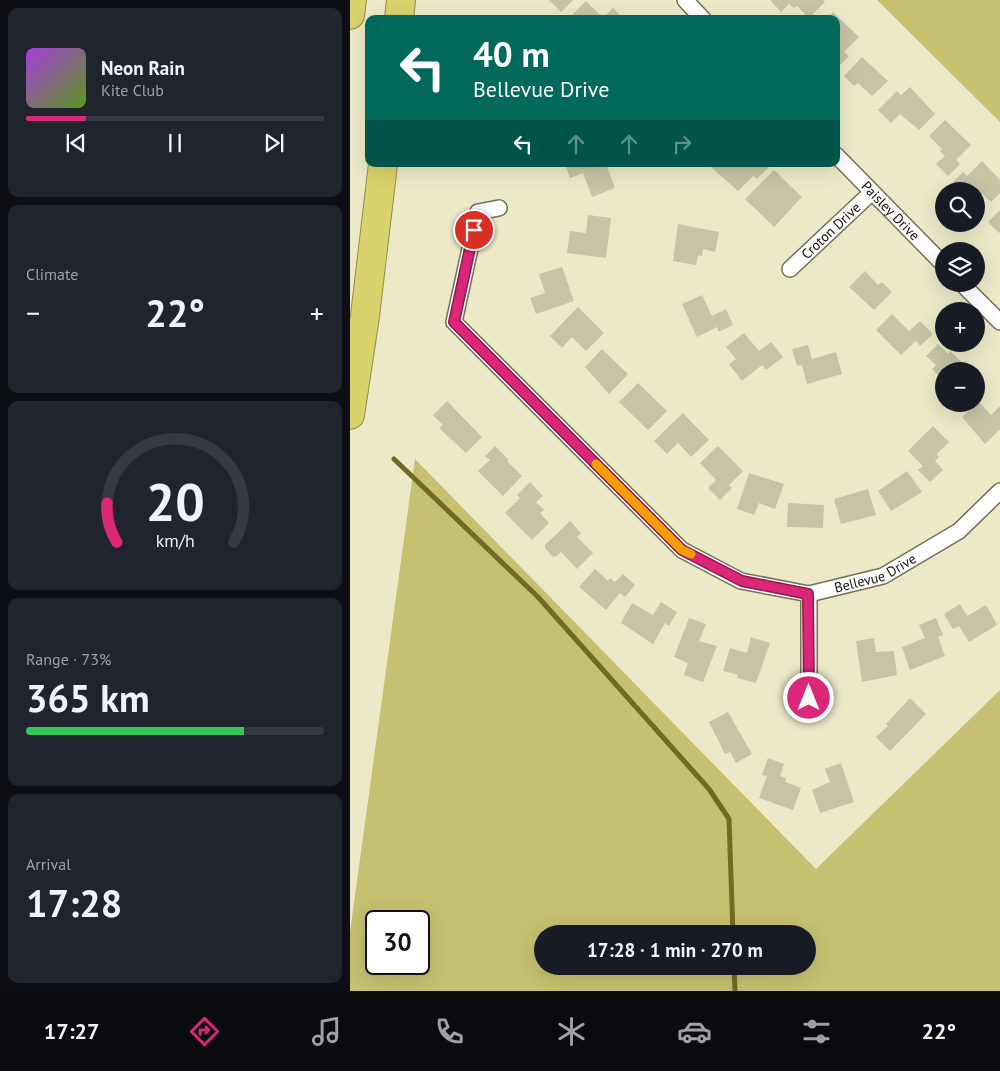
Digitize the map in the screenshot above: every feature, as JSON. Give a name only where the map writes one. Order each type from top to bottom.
[{"type":"highway","points":[[350,15],[352,0]]},
{"type":"highway","points":[[399,15],[401,0]]},
{"type":"highway","points":[[350,415],[365,316],[383,167]]},
{"type":"street","points":[[685,0],[699,15]]},
{"type":"street","name":"Paisley Drive","points":[[840,159],[935,256]]},
{"type":"street","name":"Croton Drive","points":[[790,269],[872,192]]},
{"type":"street","name":"Bellevue Drive","points":[[499,208],[478,212],[454,322],[682,550],[742,581],[808,594],[883,576],[959,531],[1000,491]]},
{"type":"street","points":[[970,292],[1000,322]]},
{"type":"street","points":[[808,594],[809,698]]},
{"type":"shaded area","points":[[877,0],[1000,0],[1000,122]]},
{"type":"shaded area","points":[[415,459],[816,869],[1000,690],[1000,991],[350,991],[350,932]]},
{"type":"building","points":[[549,0],[573,0],[561,12]]},
{"type":"building","points":[[770,0],[823,0],[825,2],[812,15],[806,15],[797,6],[794,8],[789,4],[781,12]]},
{"type":"building","points":[[586,1],[600,15],[572,15]]},
{"type":"building","points":[[613,8],[620,15],[606,15]]},
{"type":"building","points":[[840,19],[859,37],[844,52],[849,56],[840,65]]},
{"type":"building","points":[[862,57],[888,81],[872,96],[858,83],[854,86],[844,76]]},
{"type":"building","points":[[910,87],[935,114],[919,130],[900,114],[891,123],[878,110],[897,91],[901,95]]},
{"type":"building","points":[[945,120],[971,145],[956,160],[960,164],[948,176],[936,164],[945,156],[940,151],[942,149],[929,136]]},
{"type":"building","points":[[982,161],[1000,180],[1000,193],[991,202],[985,196],[985,182],[953,182],[963,172],[967,176]]},
{"type":"building","points":[[566,167],[607,167],[615,188],[592,197],[583,173],[570,178]]},
{"type":"building","points":[[711,167],[769,167],[757,179],[753,176],[738,191]]},
{"type":"building","points":[[774,170],[802,197],[774,227],[745,199]]},
{"type":"building","points":[[1000,210],[1000,232],[999,233],[988,222]]},
{"type":"building","points":[[588,215],[611,218],[606,258],[567,253],[570,231],[586,233]]},
{"type":"building","points":[[678,224],[719,232],[715,252],[703,249],[702,256],[698,255],[696,265],[673,261]]},
{"type":"building","points":[[562,267],[574,301],[536,314],[530,298],[545,293],[539,274]]},
{"type":"building","points":[[865,271],[878,285],[882,282],[892,292],[874,310],[849,287]]},
{"type":"building","points":[[702,295],[712,316],[726,309],[733,325],[719,332],[717,327],[697,337],[682,304]]},
{"type":"building","points":[[578,307],[604,333],[586,351],[572,337],[562,348],[550,336]]},
{"type":"building","points":[[892,314],[909,331],[920,321],[933,334],[920,346],[916,341],[901,355],[876,330]]},
{"type":"building","points":[[744,333],[759,351],[771,342],[783,357],[766,370],[762,365],[742,381],[729,364],[736,359],[726,347]]},
{"type":"building","points":[[808,345],[812,359],[836,352],[842,374],[807,384],[802,365],[797,366],[792,349]]},
{"type":"building","points":[[935,347],[935,352],[946,352],[948,354],[951,352],[962,362],[935,362],[935,364],[926,356]]},
{"type":"building","points":[[602,349],[628,374],[609,394],[585,367]]},
{"type":"building","points":[[638,383],[667,411],[648,430],[619,402]]},
{"type":"building","points":[[447,401],[482,437],[466,453],[439,428],[443,425],[433,415]]},
{"type":"building","points":[[1000,406],[1000,429],[985,444],[962,417],[967,412],[985,412],[985,409],[991,415]]},
{"type":"building","points":[[683,413],[709,440],[691,457],[678,443],[667,454],[654,441]]},
{"type":"building","points":[[933,426],[949,442],[937,454],[939,457],[935,461],[943,470],[930,482],[918,470],[923,466],[908,451]]},
{"type":"building","points":[[495,446],[522,476],[503,496],[478,471],[490,460],[485,456]]},
{"type":"building","points":[[718,446],[743,471],[729,485],[732,488],[720,500],[708,488],[716,480],[700,463]]},
{"type":"building","points":[[907,471],[922,492],[891,511],[878,491]]},
{"type":"building","points":[[749,473],[784,484],[775,509],[759,503],[754,515],[737,509]]},
{"type":"building","points":[[530,482],[543,496],[536,502],[544,510],[540,513],[549,523],[532,540],[505,513],[520,498],[517,495]]},
{"type":"building","points":[[868,489],[876,515],[841,524],[834,499]]},
{"type":"building","points":[[788,503],[824,505],[823,528],[787,527]]},
{"type":"building","points":[[570,521],[581,533],[577,537],[593,553],[577,569],[561,552],[553,557],[545,548],[545,545]]},
{"type":"building","points":[[595,569],[608,581],[610,578],[615,582],[623,574],[635,585],[625,597],[620,593],[606,610],[579,587]]},
{"type":"building","points":[[661,602],[677,612],[669,626],[665,623],[653,644],[621,623],[632,603],[653,615]]},
{"type":"building","points":[[960,604],[967,616],[986,605],[997,625],[969,642],[959,626],[953,629],[944,614]]},
{"type":"building","points":[[689,618],[706,624],[699,641],[717,646],[703,682],[684,675],[688,663],[674,657]]},
{"type":"building","points":[[936,618],[943,635],[938,637],[945,656],[910,670],[902,647],[925,638],[919,625]]},
{"type":"building","points":[[751,637],[770,643],[756,683],[737,678],[738,675],[723,671],[730,648],[747,653]]},
{"type":"building","points":[[874,638],[876,652],[894,651],[897,675],[862,682],[856,641]]},
{"type":"building","points":[[910,698],[926,714],[890,751],[876,737],[888,726],[886,724]]},
{"type":"building","points":[[728,712],[752,754],[736,763],[730,752],[725,754],[709,722]]},
{"type":"building","points":[[768,758],[784,764],[780,776],[786,778],[785,782],[801,788],[793,810],[759,798],[767,776],[762,775]]},
{"type":"building","points":[[841,763],[854,802],[820,813],[812,790],[830,782],[825,769]]},
{"type":"waterway","points":[[394,459],[538,597],[709,789],[729,819],[733,925]]},
{"type":"waterway","points":[[734,975],[735,991]]},
{"type":"slow traffic","points":[[596,464],[682,550],[691,554]]},
{"type":"route","points":[[474,230],[454,322],[682,550],[742,581],[808,594],[809,698]]}]
